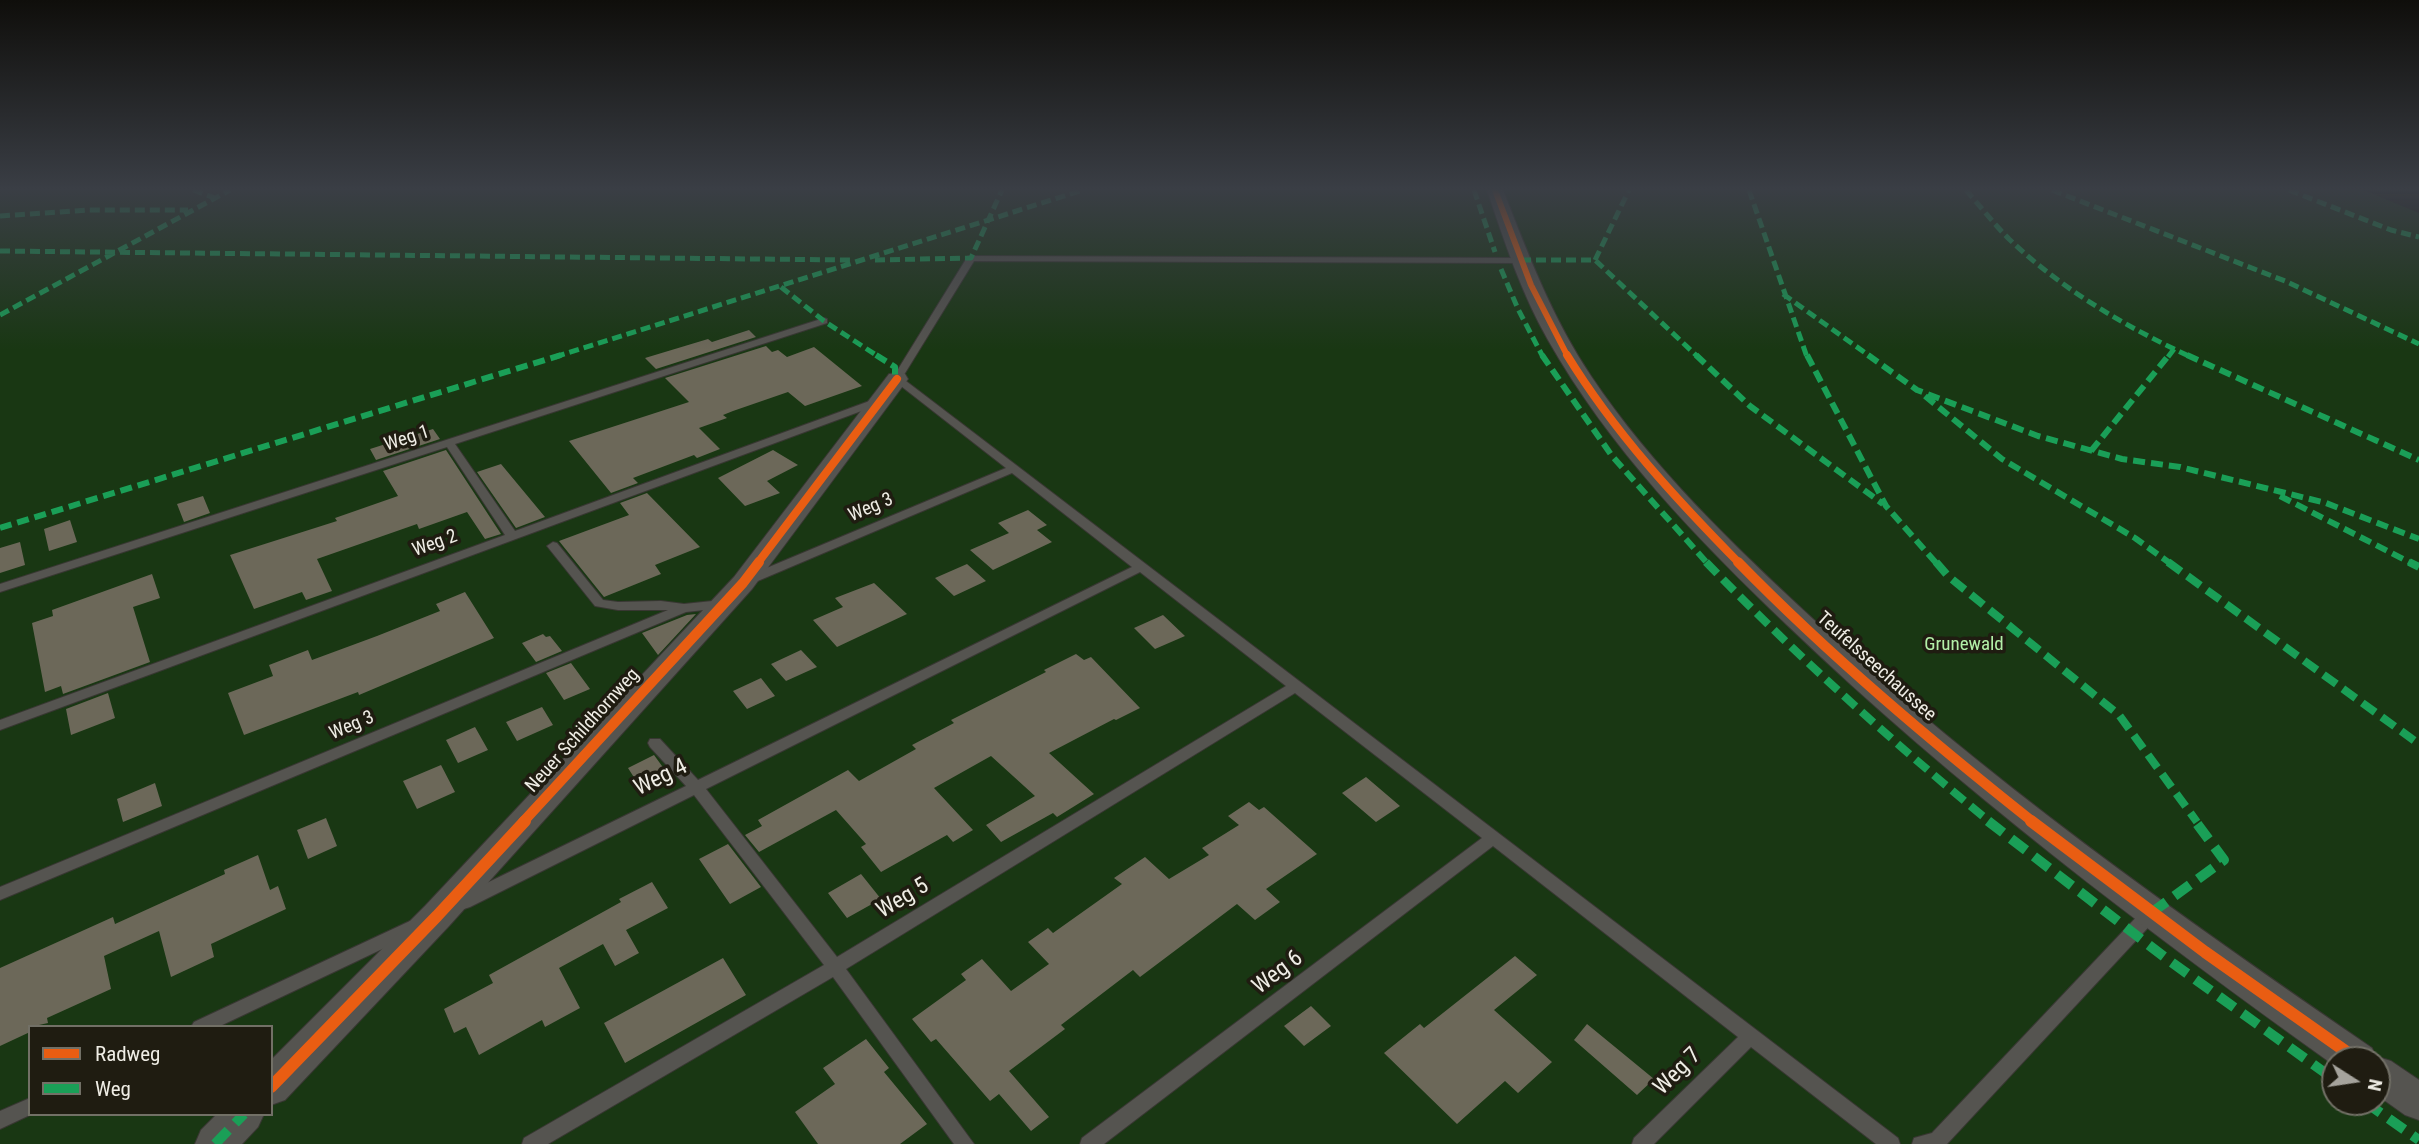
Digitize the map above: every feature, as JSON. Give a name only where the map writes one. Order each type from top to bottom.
[{"type":"street","name":"Teufelsseechaussee","points":[[1515,243],[1557,339],[1613,422],[1694,517],[1804,626],[1950,755],[2151,913],[2338,1046]]},
{"type":"street","name":"Neuer Schildhornweg","points":[[273,1085],[437,916],[732,594],[897,379]]},
{"type":"street","points":[[2391,1083],[2419,1102]]},
{"type":"street","points":[[215,1144],[242,1116]]},
{"type":"lane","name":"Neuer Schildhornweg","points":[[897,379],[971,258],[1521,260]]},
{"type":"lane","name":"Weg 1","points":[[0,588],[824,321]]},
{"type":"lane","points":[[897,379],[1891,1144]]},
{"type":"lane","name":"Weg 2","points":[[0,725],[883,399]]},
{"type":"lane","points":[[450,444],[512,536]]},
{"type":"lane","name":"Weg 3","points":[[0,894],[684,608],[732,594],[1013,468]]},
{"type":"lane","points":[[553,547],[599,603],[609,606],[660,603],[684,608]]},
{"type":"lane","name":"Weg 4","points":[[204,1025],[437,916],[1141,567]]},
{"type":"lane","name":"Weg 5","points":[[531,1144],[835,967],[1296,686]]},
{"type":"lane","points":[[655,743],[697,788],[835,967],[965,1144]]},
{"type":"lane","name":"Weg 6","points":[[1089,1144],[1493,838]]},
{"type":"lane","points":[[1921,1144],[1937,1141],[2151,913]]},
{"type":"lane","name":"Weg 7","points":[[1641,1144],[1751,1036]]},
{"type":"lane","points":[[0,1120],[28,1108]]},
{"type":"green space","name":"Grunewald","points":[[0,243],[2419,243],[2419,1144],[0,1144]]},
{"type":"building","points":[[749,330],[756,337],[656,369],[645,358],[708,339],[712,342]]},
{"type":"building","points":[[766,346],[772,352],[778,350],[787,357],[814,347],[862,386],[805,406],[788,392],[723,415],[727,418],[699,428],[720,449],[697,458],[694,455],[633,478],[638,483],[611,493],[569,441],[689,402],[665,378]]},
{"type":"building","points":[[433,429],[440,439],[376,460],[370,449]]},
{"type":"building","points":[[446,450],[501,534],[485,539],[467,512],[419,529],[417,524],[317,559],[332,591],[306,600],[302,592],[254,609],[230,555],[337,521],[335,518],[398,496],[383,471]]},
{"type":"building","points":[[773,450],[798,465],[767,481],[780,493],[745,506],[718,478]]},
{"type":"building","points":[[501,464],[545,517],[516,528],[477,472]]},
{"type":"building","points":[[647,493],[700,547],[655,565],[661,574],[604,597],[559,541],[629,515],[620,503]]},
{"type":"building","points":[[203,496],[210,513],[184,522],[177,504]]},
{"type":"building","points":[[1028,510],[1047,525],[1037,530],[1052,542],[993,570],[970,550],[1009,533],[998,523]]},
{"type":"building","points":[[70,520],[77,542],[49,551],[44,529]]},
{"type":"building","points":[[20,542],[25,565],[0,573],[0,548]]},
{"type":"building","points":[[967,564],[986,581],[954,596],[935,578]]},
{"type":"building","points":[[152,574],[160,598],[133,607],[150,662],[63,694],[61,686],[45,692],[32,623],[53,616],[52,610]]},
{"type":"building","points":[[874,583],[907,614],[837,647],[813,620],[843,607],[835,598]]},
{"type":"building","points":[[465,592],[494,638],[359,695],[358,692],[244,735],[228,693],[273,676],[269,665],[308,650],[312,660],[377,636],[440,611],[436,604]]},
{"type":"building","points":[[696,614],[658,655],[642,633],[687,615]]},
{"type":"building","points":[[1163,615],[1185,636],[1155,649],[1134,628]]},
{"type":"building","points":[[543,634],[550,636],[562,651],[536,662],[522,643]]},
{"type":"building","points":[[801,650],[817,667],[786,681],[771,664]]},
{"type":"building","points":[[1076,654],[1084,660],[1091,657],[1140,708],[1049,753],[1094,794],[1057,817],[1053,813],[1001,842],[986,825],[1035,796],[991,756],[934,788],[973,830],[953,842],[947,835],[881,872],[861,847],[866,844],[836,810],[759,852],[745,835],[762,826],[758,820],[848,770],[859,781],[916,749],[912,745],[954,723],[951,720]]},
{"type":"building","points":[[571,663],[590,689],[564,700],[546,673]]},
{"type":"building","points":[[761,678],[775,696],[747,709],[733,691]]},
{"type":"building","points":[[108,693],[115,718],[71,735],[66,709]]},
{"type":"building","points":[[542,707],[553,725],[517,741],[506,722]]},
{"type":"building","points":[[475,727],[488,750],[458,763],[446,740]]},
{"type":"building","points":[[654,755],[670,777],[642,790],[628,768]]},
{"type":"building","points":[[441,765],[455,792],[417,809],[403,781]]},
{"type":"building","points":[[1366,777],[1400,806],[1376,822],[1342,793]]},
{"type":"building","points":[[155,783],[162,806],[123,822],[117,799]]},
{"type":"building","points":[[1249,802],[1259,810],[1264,807],[1317,854],[1266,889],[1280,902],[1255,920],[1237,904],[1140,977],[1133,970],[1061,1025],[1065,1029],[1009,1071],[1049,1117],[1031,1131],[999,1094],[990,1101],[936,1039],[931,1042],[912,1019],[966,980],[961,974],[982,959],[1011,991],[1049,964],[1028,942],[1048,928],[1053,933],[1122,884],[1114,878],[1145,857],[1169,879],[1209,855],[1202,848],[1239,825],[1228,816]]},
{"type":"building","points":[[326,818],[337,846],[308,859],[297,830]]},
{"type":"building","points":[[728,844],[761,887],[730,904],[699,859]]},
{"type":"building","points":[[258,855],[270,890],[278,886],[286,909],[211,944],[214,957],[171,977],[159,931],[104,956],[111,989],[47,1018],[48,1023],[28,1025],[28,1033],[0,1046],[0,968],[113,917],[115,924],[225,874],[224,870]]},
{"type":"building","points":[[861,874],[881,899],[847,918],[828,893]]},
{"type":"building","points":[[652,882],[668,908],[626,930],[639,953],[615,966],[603,944],[559,968],[580,1008],[545,1027],[542,1020],[479,1055],[466,1027],[454,1033],[444,1009],[493,983],[489,975]]},
{"type":"building","points":[[1515,956],[1537,975],[1494,1010],[1552,1062],[1518,1093],[1505,1081],[1457,1124],[1384,1053],[1420,1024],[1424,1028]]},
{"type":"building","points":[[723,958],[746,995],[625,1063],[604,1023]]},
{"type":"building","points":[[1311,1006],[1331,1026],[1304,1046],[1284,1026]]},
{"type":"building","points":[[1587,1024],[1654,1079],[1637,1095],[1574,1040]]},
{"type":"building","points":[[866,1039],[889,1068],[884,1072],[927,1124],[900,1144],[818,1144],[795,1112],[835,1084],[823,1068]]},
{"type":"marked path","points":[[0,315],[132,243]]},
{"type":"marked path","points":[[0,528],[917,243]]},
{"type":"marked path","points":[[875,260],[971,258],[978,243]]},
{"type":"marked path","points":[[1492,243],[1495,252]]},
{"type":"marked path","points":[[1595,260],[1603,243]]},
{"type":"marked path","points":[[1768,243],[1810,365],[1886,506],[1948,576],[2119,715],[2224,860],[2151,913]]},
{"type":"marked path","points":[[2014,243],[2059,281],[2115,317],[2175,349],[2419,460]]},
{"type":"marked path","points":[[2189,243],[2285,281],[2419,344]]},
{"type":"marked path","points":[[0,251],[850,260]]},
{"type":"marked path","points":[[1521,260],[1595,260],[1750,406],[1883,504]]},
{"type":"marked path","points":[[1501,269],[1538,348],[1585,421],[1669,522],[1770,628],[1845,699],[2003,833],[2167,959],[2321,1070]]},
{"type":"marked path","points":[[781,287],[824,321],[895,367],[895,383]]},
{"type":"marked path","points":[[1783,294],[1917,390],[2038,436],[2122,459],[2180,467],[2326,503],[2419,539]]},
{"type":"marked path","points":[[2091,451],[2174,349]]},
{"type":"marked path","points":[[1925,396],[2002,459],[2135,538],[2419,744]]},
{"type":"marked path","points":[[2280,496],[2419,567]]},
{"type":"marked path","points":[[215,1144],[242,1116]]},
{"type":"marked path","points":[[2385,1116],[2419,1140]]},
{"type":"cycle path","points":[[1515,243],[1539,304],[1558,340],[1603,409],[1655,474],[1770,594],[1909,720],[2054,839],[2205,952],[2338,1046]]},
{"type":"cycle path","points":[[273,1085],[437,916],[743,583],[897,379]]}]
